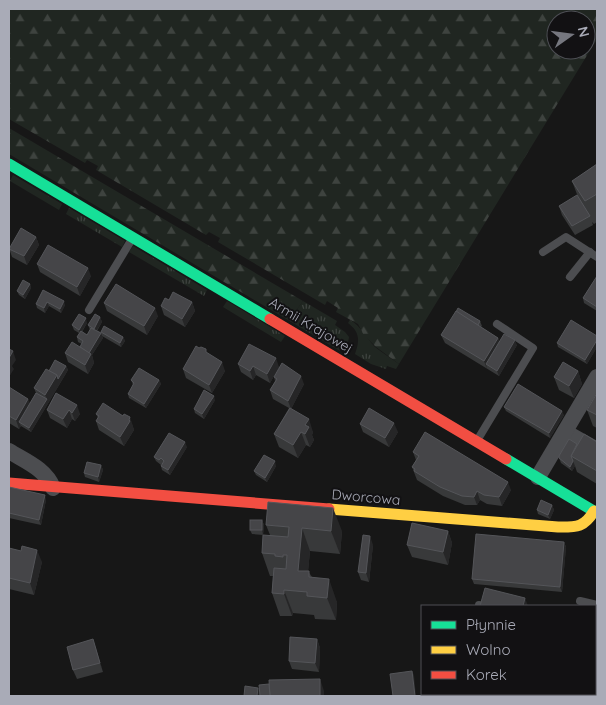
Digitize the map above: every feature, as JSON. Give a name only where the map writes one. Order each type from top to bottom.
[{"type":"main road","name":"Armii Krajowej","points":[[9,164],[596,512]]},
{"type":"main road","name":"Dworcowa","points":[[9,484],[533,526],[572,527],[586,523],[596,512]]},
{"type":"street","points":[[538,477],[597,376]]},
{"type":"street","points":[[566,432],[597,450]]},
{"type":"street","points":[[9,451],[38,468],[48,477],[52,488]]},
{"type":"lane","points":[[543,252],[566,236],[597,256]]},
{"type":"lane","points":[[89,310],[133,237]]},
{"type":"lane","points":[[570,278],[590,252]]},
{"type":"lane","points":[[477,441],[532,348],[496,324]]},
{"type":"lane","points":[[580,600],[594,605]]},
{"type":"green space","points":[[9,9],[597,9],[596,41],[596,10],[546,10],[546,60],[584,60],[399,364],[376,347],[364,335],[358,324],[336,312],[338,308],[327,301],[325,305],[218,242],[220,238],[209,232],[206,235],[96,170],[98,166],[87,160],[85,163],[9,119]]},
{"type":"green space","points":[[9,128],[303,301],[295,312],[293,323],[9,154]]},
{"type":"green space","points":[[13,175],[62,204],[59,210],[10,181]]},
{"type":"green space","points":[[69,208],[125,241],[122,247],[66,214]]},
{"type":"green space","points":[[133,246],[207,290],[204,296],[129,252]]},
{"type":"green space","points":[[227,301],[285,336],[281,342],[223,307]]},
{"type":"green space","points":[[303,301],[337,321],[335,325],[349,337],[347,348],[343,346],[340,351],[293,323],[295,312]]},
{"type":"green space","points":[[350,320],[375,347],[399,364],[396,369],[387,366],[386,369],[371,364],[355,354],[358,337],[355,330],[348,323]]},
{"type":"building","points":[[597,164],[597,194],[585,201],[572,181]]},
{"type":"building","points":[[577,195],[590,216],[572,226],[559,206]]},
{"type":"building","points":[[21,228],[36,237],[24,256],[9,249]]},
{"type":"building","points":[[48,245],[88,268],[77,287],[37,264]]},
{"type":"building","points":[[597,276],[597,307],[583,298]]},
{"type":"building","points":[[23,280],[30,284],[23,295],[17,291]]},
{"type":"building","points":[[116,284],[155,308],[144,326],[104,303]]},
{"type":"building","points":[[43,290],[64,301],[60,309],[47,302],[44,308],[36,304]]},
{"type":"building","points":[[173,292],[192,302],[182,319],[161,306],[165,298],[169,300]]},
{"type":"building","points":[[458,308],[480,321],[478,325],[456,312]]},
{"type":"building","points":[[456,311],[498,338],[484,361],[441,335]]},
{"type":"building","points":[[79,314],[86,318],[79,330],[72,325]]},
{"type":"building","points":[[95,314],[100,317],[94,329],[88,325]]},
{"type":"building","points":[[571,320],[597,336],[597,340],[585,360],[557,343]]},
{"type":"building","points":[[104,326],[123,337],[120,343],[101,332]]},
{"type":"building","points":[[91,328],[101,333],[89,353],[80,347],[83,341],[77,337],[81,331],[87,335]]},
{"type":"building","points":[[504,334],[515,340],[497,371],[486,364]]},
{"type":"building","points":[[72,342],[91,354],[85,365],[65,353]]},
{"type":"building","points":[[249,344],[276,358],[267,374],[253,366],[250,371],[238,364]]},
{"type":"building","points":[[196,346],[206,349],[206,352],[222,362],[209,385],[183,369]]},
{"type":"building","points":[[9,349],[13,351],[9,358]]},
{"type":"building","points":[[55,360],[66,366],[58,379],[57,375],[49,371]]},
{"type":"building","points":[[563,362],[578,371],[569,386],[554,377]]},
{"type":"building","points":[[282,363],[301,376],[288,401],[270,390],[277,379],[274,377]]},
{"type":"building","points":[[139,368],[159,380],[144,404],[128,394],[134,383],[131,380]]},
{"type":"building","points":[[46,369],[57,375],[45,395],[34,388]]},
{"type":"building","points":[[518,384],[562,411],[549,433],[504,407]]},
{"type":"building","points":[[9,387],[28,399],[16,420],[9,416]]},
{"type":"building","points":[[204,390],[214,396],[202,414],[194,409]]},
{"type":"building","points":[[36,393],[47,399],[29,428],[19,422]]},
{"type":"building","points":[[56,393],[77,405],[72,413],[69,410],[63,419],[47,410]]},
{"type":"building","points":[[597,393],[597,415],[587,410]]},
{"type":"building","points":[[103,403],[123,416],[124,414],[130,417],[130,421],[120,437],[96,421],[99,416],[96,414]]},
{"type":"building","points":[[290,408],[309,419],[305,425],[309,427],[305,434],[301,432],[293,445],[274,434]]},
{"type":"building","points":[[369,408],[394,423],[385,438],[360,424]]},
{"type":"building","points":[[425,432],[508,482],[499,497],[484,495],[477,491],[474,497],[462,496],[440,487],[414,471],[415,469],[412,467],[419,456],[413,452]]},
{"type":"building","points":[[169,433],[185,442],[168,470],[161,466],[164,461],[161,458],[159,460],[154,457]]},
{"type":"building","points":[[584,434],[597,442],[597,471],[571,456]]},
{"type":"building","points":[[569,439],[577,444],[571,456],[573,461],[570,467],[559,458]]},
{"type":"building","points":[[264,455],[275,461],[265,478],[254,471]]},
{"type":"building","points":[[87,462],[101,465],[98,477],[84,473]]},
{"type":"building","points":[[9,487],[45,495],[39,520],[9,513]]},
{"type":"building","points":[[541,500],[552,505],[548,515],[537,510]]},
{"type":"building","points":[[268,502],[333,508],[331,531],[302,528],[298,571],[309,571],[309,577],[329,579],[327,598],[307,596],[307,592],[284,590],[284,594],[272,593],[274,568],[286,569],[287,555],[283,555],[283,557],[262,553],[263,535],[288,537],[289,527],[266,525]]},
{"type":"building","points":[[250,520],[262,520],[262,530],[250,530]]},
{"type":"building","points":[[412,523],[448,531],[443,552],[407,545]]},
{"type":"building","points":[[476,534],[564,542],[560,587],[472,579]]},
{"type":"building","points":[[363,535],[370,536],[366,573],[358,572]]},
{"type":"building","points":[[22,546],[37,550],[30,583],[9,578],[9,548],[21,551]]},
{"type":"building","points":[[485,588],[525,598],[523,605],[480,605]]},
{"type":"building","points":[[596,613],[597,613],[596,650]]},
{"type":"building","points":[[290,637],[317,639],[315,663],[289,661]]},
{"type":"building","points":[[93,639],[100,663],[73,670],[67,647]]},
{"type":"building","points":[[412,671],[415,696],[393,696],[390,674]]},
{"type":"building","points":[[320,679],[320,696],[270,696],[269,680]]},
{"type":"building","points":[[269,684],[270,696],[260,696],[259,685]]},
{"type":"building","points":[[245,686],[258,688],[257,696],[244,696]]},
{"type":"building","points":[[445,695],[488,695],[488,696]]},
{"type":"building","points":[[557,695],[586,695],[586,696]]},
{"type":"traffic: fast","points":[[9,164],[270,319]]},
{"type":"traffic: fast","points":[[506,459],[597,513]]},
{"type":"traffic: slow","points":[[329,509],[558,527],[583,524],[594,511]]},
{"type":"traffic: jam","points":[[270,319],[506,459]]},
{"type":"traffic: jam","points":[[9,483],[329,509]]}]
